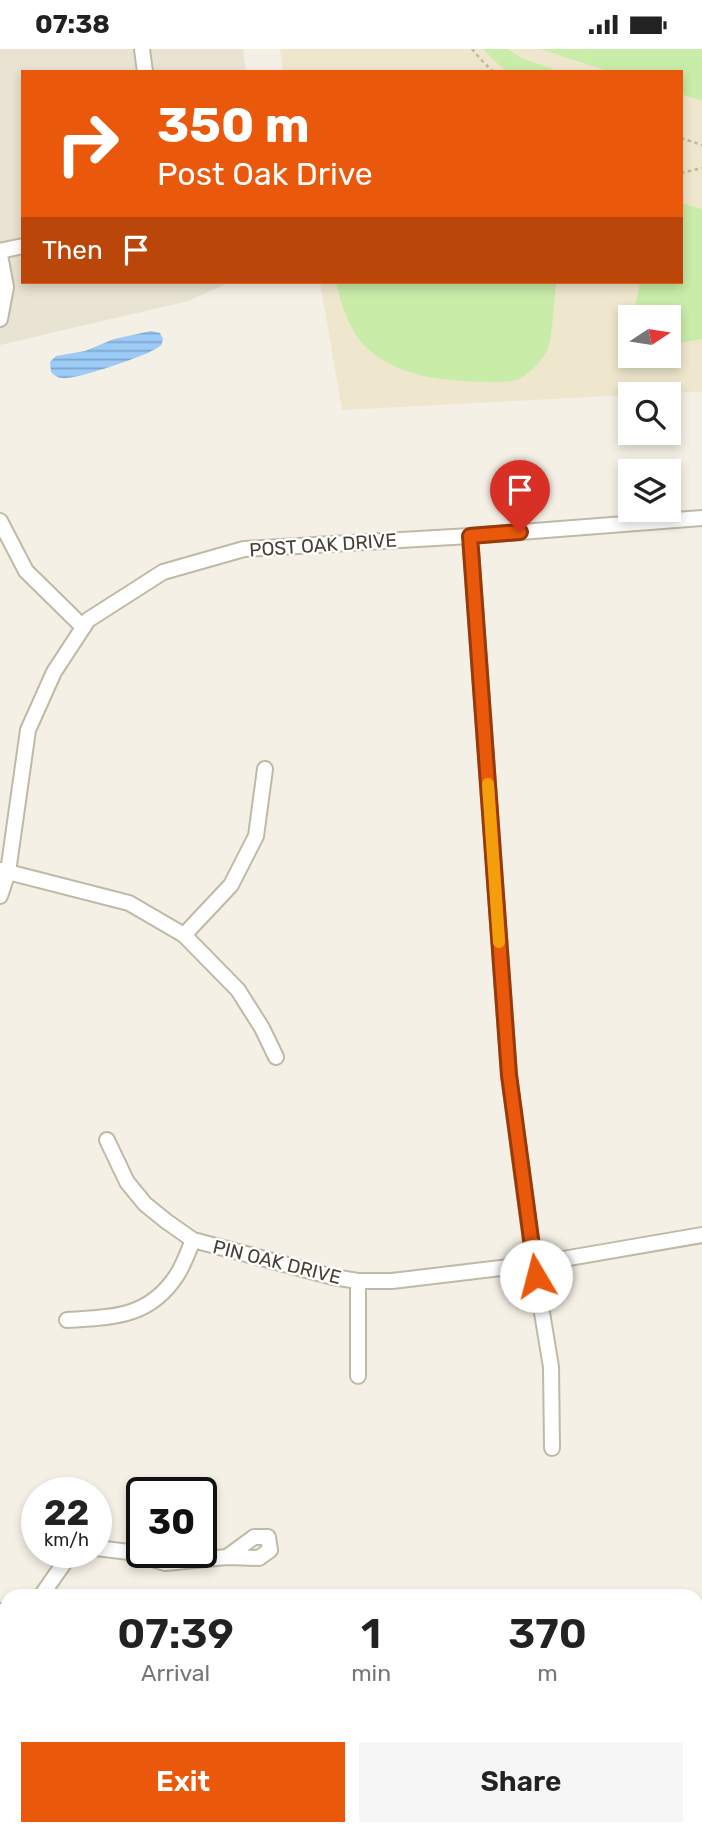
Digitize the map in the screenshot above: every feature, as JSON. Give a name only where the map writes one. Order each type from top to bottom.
[{"type":"street","points":[[142,49],[145,70]]},
{"type":"street","points":[[0,319],[6,287],[0,253],[21,247]]},
{"type":"street","name":"POST OAK DRIVE","points":[[0,896],[28,730],[54,672],[88,620],[163,572],[244,549],[702,519]]},
{"type":"street","points":[[0,521],[26,571],[83,627]]},
{"type":"street","points":[[470,536],[509,1075],[534,1264],[551,1367],[552,1448]]},
{"type":"street","points":[[184,935],[231,885],[256,836],[265,769]]},
{"type":"street","points":[[4,871],[129,903],[184,935],[238,990],[262,1028],[276,1057]]},
{"type":"street","name":"PIN OAK DRIVE","points":[[107,1140],[127,1182],[145,1204],[193,1240],[333,1277],[358,1281],[392,1282],[534,1264],[702,1235]]},
{"type":"street","points":[[67,1320],[116,1317],[142,1307],[158,1297],[179,1272],[193,1240]]},
{"type":"street","points":[[358,1281],[358,1376]]},
{"type":"street","points":[[112,1550],[165,1563],[227,1557]]},
{"type":"street","points":[[46,1589],[61,1568]]},
{"type":"path","points":[[472,49],[492,70]]},
{"type":"path","points":[[683,139],[702,145]]},
{"type":"path","points":[[683,173],[702,168]]},
{"type":"shaded area","points":[[0,49],[243,49],[246,70],[21,70],[21,284],[226,284],[188,301],[0,345]]},
{"type":"shaded area","points":[[280,49],[702,49],[702,392],[681,393],[681,382],[618,382],[618,396],[342,410],[320,284],[683,284],[683,70],[283,70]]},
{"type":"green space","points":[[483,49],[508,49],[521,58],[555,70],[506,70]]},
{"type":"green space","points":[[540,49],[702,49],[702,101],[683,95],[683,70],[605,70]]},
{"type":"green space","points":[[683,204],[702,209],[702,339],[681,343],[681,305],[635,305],[640,284],[683,284]]},
{"type":"green space","points":[[337,284],[556,284],[547,351],[534,368],[512,381],[453,380],[423,376],[394,366],[368,349],[356,335]]},
{"type":"water","points":[[151,331],[160,333],[163,339],[162,345],[151,352],[73,377],[60,378],[51,372],[50,362],[56,356],[85,351],[114,339]]},
{"type":"slow traffic","points":[[488,784],[499,942]]},
{"type":"route","points":[[520,532],[470,536],[509,1075],[536,1276]]}]
